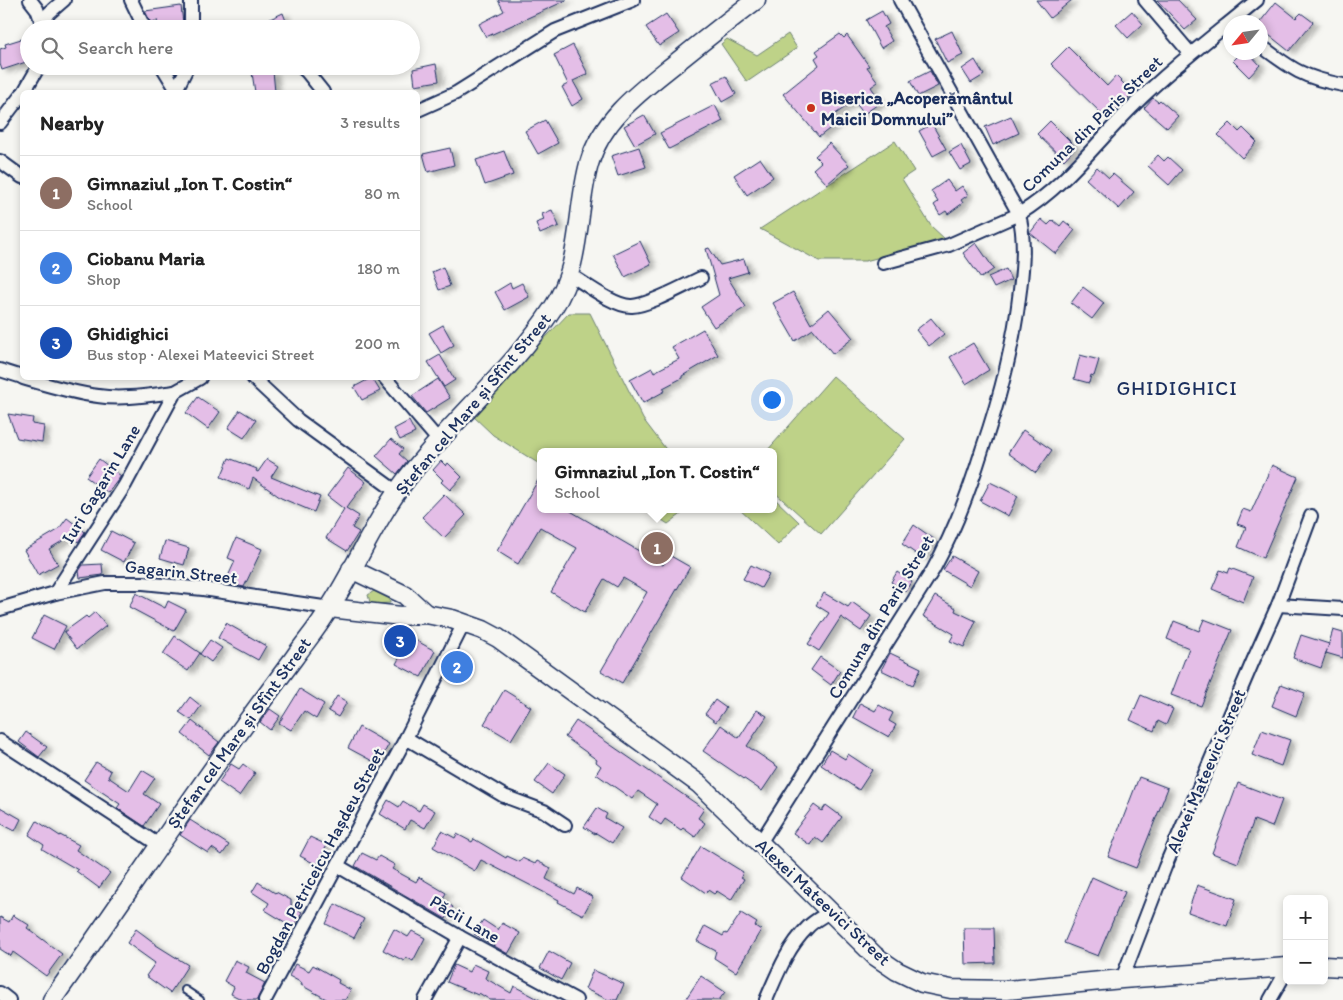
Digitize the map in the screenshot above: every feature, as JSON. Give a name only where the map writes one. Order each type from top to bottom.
[{"type":"street","points":[[30,0],[37,9],[42,20]]},
{"type":"street","points":[[46,20],[49,13],[64,0]]},
{"type":"street","points":[[131,0],[141,20]]},
{"type":"street","points":[[191,0],[191,20]]},
{"type":"street","points":[[420,109],[456,93],[555,31],[631,0]]},
{"type":"street","name":"Ștefan cel Mare și Sfînt Street","points":[[52,1000],[101,933],[159,845],[330,608],[396,492],[461,416],[520,352],[539,329],[561,295],[570,274],[589,165],[595,148],[607,127],[621,108],[651,82],[756,0]]},
{"type":"street","points":[[884,263],[949,245],[1019,214],[900,0]]},
{"type":"street","points":[[1145,0],[1190,53]]},
{"type":"street","name":"Comuna din Paris Street","points":[[1239,15],[1257,0]]},
{"type":"street","name":"Comuna din Paris Street","points":[[760,842],[933,570],[944,550],[966,499],[995,412],[1015,331],[1022,273],[1022,228],[1019,214],[1034,205],[1068,176],[1132,107],[1190,53],[1223,28]]},
{"type":"street","points":[[1268,51],[1283,63],[1304,75],[1317,80],[1343,85]]},
{"type":"street","points":[[25,90],[34,75]]},
{"type":"street","points":[[167,75],[176,90]]},
{"type":"street","points":[[177,90],[184,75]]},
{"type":"street","points":[[309,75],[321,90]]},
{"type":"street","points":[[0,124],[20,97]]},
{"type":"street","points":[[0,161],[20,176]]},
{"type":"street","points":[[570,274],[617,303],[630,306],[645,304],[701,278]]},
{"type":"street","name":"Iuri Gagarin Lane","points":[[0,370],[20,376]]},
{"type":"street","name":"Iuri Gagarin Lane","points":[[32,380],[98,396],[118,397],[175,392],[196,380]]},
{"type":"street","points":[[255,380],[298,420],[396,492]]},
{"type":"street","points":[[387,380],[439,441]]},
{"type":"street","name":"Iuri Gagarin Lane","points":[[55,593],[124,485],[175,392]]},
{"type":"street","name":"Alexei Mateevici Street","points":[[426,614],[464,623],[498,638],[698,784],[760,842],[875,956],[897,971],[922,983],[951,989],[1008,990],[1122,979],[1165,867],[1278,605],[1311,516]]},
{"type":"street","points":[[352,569],[405,595],[426,614]]},
{"type":"street","points":[[367,612],[357,605],[353,592],[356,583],[361,580],[373,580]]},
{"type":"street","name":"Gagarin Street","points":[[0,609],[55,593],[105,583],[144,583],[203,589],[330,608]]},
{"type":"street","points":[[1278,605],[1343,609]]},
{"type":"street","points":[[330,608],[401,616],[426,614]]},
{"type":"street","name":"Bogdan Petriceicu Hașdeu Street","points":[[265,1000],[406,738],[464,623]]},
{"type":"street","name":"Bogdan Petriceicu Hașdeu Street","points":[[406,738],[504,796],[544,811],[566,825]]},
{"type":"street","name":"Ștefan cel Mare și Sfînt Street","points":[[0,741],[159,845]]},
{"type":"street","name":"Păcii Lane","points":[[338,866],[557,995],[576,1000]]},
{"type":"street","points":[[766,1000],[784,960],[797,939],[807,927],[829,912]]},
{"type":"street","points":[[425,1000],[460,937]]},
{"type":"street","points":[[1328,966],[1343,966]]},
{"type":"street","points":[[1122,979],[1283,968]]},
{"type":"street","points":[[1270,1000],[1283,976]]},
{"type":"street","points":[[0,992],[9,1000]]},
{"type":"lane","points":[[185,990],[200,1000]]},
{"type":"green space","points":[[788,34],[797,48],[747,82],[721,44],[727,39],[757,55]]},
{"type":"green space","points":[[895,141],[914,171],[902,179],[931,226],[946,240],[865,261],[819,261],[760,229]]},
{"type":"green space","points":[[569,313],[590,313],[643,419],[665,448],[537,448],[537,462],[493,435],[472,415]]},
{"type":"green space","points":[[833,376],[905,439],[821,534],[777,495],[777,448],[770,448]]},
{"type":"green space","points":[[777,501],[799,522],[778,545],[743,513],[777,513]]},
{"type":"green space","points":[[651,513],[683,513],[668,524]]},
{"type":"green space","points":[[374,591],[390,599],[390,603],[374,604],[370,602],[368,595]]},
{"type":"building","points":[[498,0],[567,0],[486,37],[479,24],[504,11]]},
{"type":"building","points":[[1036,0],[1072,0],[1050,18]]},
{"type":"building","points":[[1157,0],[1178,0],[1197,20],[1185,30]]},
{"type":"building","points":[[1276,2],[1296,18],[1301,13],[1313,22],[1289,51],[1268,34],[1268,15],[1266,15]]},
{"type":"building","points":[[181,6],[183,20],[150,20],[145,11]]},
{"type":"building","points":[[882,11],[889,24],[884,27],[892,41],[881,48],[866,20]]},
{"type":"building","points":[[1132,11],[1143,24],[1128,38],[1116,25]]},
{"type":"building","points":[[283,13],[286,20],[270,20]]},
{"type":"building","points":[[666,14],[679,33],[659,46],[646,27]]},
{"type":"building","points":[[952,31],[963,55],[947,63],[935,39]]},
{"type":"building","points":[[840,34],[844,38],[847,35],[869,66],[867,67],[878,82],[871,87],[881,102],[864,114],[854,101],[834,115],[839,121],[819,137],[783,94],[819,65],[815,58],[819,55],[816,51]]},
{"type":"building","points":[[20,39],[20,64],[2,70],[0,49],[6,47],[5,44]]},
{"type":"building","points":[[573,45],[588,74],[573,81],[583,99],[572,106],[562,87],[568,84],[554,55]]},
{"type":"building","points":[[1068,47],[1107,86],[1116,76],[1133,93],[1107,119],[1051,64]]},
{"type":"building","points":[[975,60],[984,75],[971,83],[962,69]]},
{"type":"building","points":[[1255,60],[1260,65],[1249,77],[1233,61]]},
{"type":"building","points":[[436,64],[439,81],[415,85],[414,75],[420,75],[420,67]]},
{"type":"building","points":[[930,71],[938,86],[918,96],[910,81]]},
{"type":"building","points":[[252,75],[273,75],[275,90],[255,90]]},
{"type":"building","points":[[726,76],[736,94],[722,102],[712,83]]},
{"type":"building","points":[[1153,98],[1158,102],[1160,100],[1178,116],[1167,128],[1144,108]]},
{"type":"building","points":[[715,105],[723,121],[669,149],[660,133]]},
{"type":"building","points":[[644,115],[655,134],[635,145],[624,126]]},
{"type":"building","points":[[1011,116],[1019,133],[993,145],[985,127]]},
{"type":"building","points":[[545,120],[558,143],[538,154],[525,131]]},
{"type":"building","points":[[1050,121],[1076,147],[1064,160],[1037,134]]},
{"type":"building","points":[[1230,123],[1239,132],[1243,128],[1257,142],[1242,158],[1218,135]]},
{"type":"building","points":[[932,124],[946,149],[933,156],[919,131]]},
{"type":"building","points":[[829,143],[849,165],[827,184],[813,169],[821,162],[815,156]]},
{"type":"building","points":[[961,145],[971,164],[960,170],[949,152]]},
{"type":"building","points":[[639,147],[646,167],[618,176],[611,156]]},
{"type":"building","points":[[450,148],[454,165],[428,172],[423,154]]},
{"type":"building","points":[[504,151],[513,175],[485,185],[476,160]]},
{"type":"building","points":[[1158,155],[1164,161],[1168,157],[1182,170],[1169,185],[1148,166]]},
{"type":"building","points":[[760,158],[773,177],[747,195],[734,175]]},
{"type":"building","points":[[1097,167],[1109,178],[1113,174],[1134,192],[1119,209],[1086,179]]},
{"type":"building","points":[[947,180],[955,191],[962,186],[968,195],[961,200],[963,203],[948,214],[946,211],[940,215],[934,205],[938,202],[931,191]]},
{"type":"building","points":[[552,210],[559,226],[540,234],[536,223],[544,220],[542,214]]},
{"type":"building","points":[[1041,219],[1048,225],[1053,220],[1060,226],[1064,221],[1075,230],[1056,254],[1030,233]]},
{"type":"building","points":[[640,241],[651,264],[625,277],[613,254]]},
{"type":"building","points":[[976,243],[994,269],[981,278],[963,253]]},
{"type":"building","points":[[709,248],[720,265],[744,259],[748,272],[728,278],[746,307],[714,327],[701,307],[719,295],[706,249]]},
{"type":"building","points":[[443,267],[450,286],[439,290],[432,272]]},
{"type":"building","points":[[1006,269],[1011,280],[994,288],[988,277]]},
{"type":"building","points":[[510,283],[512,288],[522,283],[529,297],[505,310],[495,292]]},
{"type":"building","points":[[1083,287],[1104,303],[1092,319],[1071,303]]},
{"type":"building","points":[[793,292],[811,324],[829,309],[853,338],[833,354],[813,329],[795,341],[773,303]]},
{"type":"building","points":[[931,318],[944,334],[929,346],[916,330]]},
{"type":"building","points":[[443,325],[454,345],[441,353],[429,333]]},
{"type":"building","points":[[703,329],[718,355],[663,388],[665,391],[643,403],[630,380],[652,368],[654,372],[679,359],[672,347]]},
{"type":"building","points":[[973,343],[989,370],[966,384],[950,357]]},
{"type":"building","points":[[440,355],[455,380],[444,387],[428,362]]},
{"type":"building","points":[[1080,355],[1099,360],[1094,376],[1091,375],[1089,383],[1074,379]]},
{"type":"building","points":[[438,379],[450,398],[426,413],[412,396]]},
{"type":"building","points":[[367,380],[373,380],[380,391],[362,400],[354,387]]},
{"type":"building","points":[[198,397],[220,412],[208,429],[186,413]]},
{"type":"building","points":[[240,410],[256,420],[244,438],[228,428]]},
{"type":"building","points":[[8,414],[33,418],[32,424],[44,426],[42,442],[17,438]]},
{"type":"building","points":[[409,421],[415,433],[400,440],[394,429]]},
{"type":"building","points":[[1023,430],[1052,450],[1036,473],[1008,453]]},
{"type":"building","points":[[391,439],[403,449],[399,454],[407,461],[397,474],[376,456]]},
{"type":"building","points":[[229,458],[257,469],[256,471],[258,472],[267,459],[278,466],[271,477],[320,497],[314,512],[281,498],[253,478],[249,489],[221,477]]},
{"type":"building","points":[[99,459],[121,476],[108,493],[86,477]]},
{"type":"building","points":[[441,461],[446,466],[448,463],[462,477],[450,490],[441,482],[443,480],[433,470]]},
{"type":"building","points":[[1272,465],[1298,477],[1263,558],[1238,547],[1246,527],[1237,524],[1243,509],[1251,512]]},
{"type":"building","points":[[348,468],[366,482],[346,508],[359,516],[352,528],[359,532],[347,551],[326,538],[344,509],[327,496]]},
{"type":"building","points":[[537,482],[537,513],[574,513],[663,565],[669,555],[690,567],[622,683],[601,671],[647,592],[623,578],[617,587],[604,579],[585,612],[551,592],[577,548],[540,527],[518,564],[497,551]]},
{"type":"building","points":[[990,482],[1018,496],[1008,516],[980,501]]},
{"type":"building","points":[[444,494],[466,515],[444,538],[422,517]]},
{"type":"building","points":[[67,518],[85,532],[78,542],[71,536],[49,549],[58,564],[38,575],[24,550],[58,530]]},
{"type":"building","points":[[914,525],[934,539],[922,558],[902,544]]},
{"type":"building","points":[[111,531],[134,543],[124,562],[101,550]]},
{"type":"building","points":[[236,538],[262,549],[244,587],[225,583],[235,561],[228,558]]},
{"type":"building","points":[[165,541],[189,548],[184,565],[160,558]]},
{"type":"building","points":[[952,556],[978,571],[970,586],[943,570]]},
{"type":"building","points":[[102,564],[103,575],[80,578],[79,571],[83,565]]},
{"type":"building","points":[[751,565],[769,574],[761,588],[743,579]]},
{"type":"building","points":[[1230,568],[1253,577],[1243,602],[1212,589],[1220,570],[1228,573]]},
{"type":"building","points":[[897,572],[912,582],[906,592],[891,582]]},
{"type":"building","points":[[136,593],[165,608],[168,601],[186,610],[174,631],[129,607]]},
{"type":"building","points":[[824,593],[848,607],[852,602],[871,616],[861,631],[841,617],[819,651],[808,644],[829,613],[816,605]]},
{"type":"building","points":[[935,596],[956,608],[955,611],[976,621],[964,647],[950,641],[954,634],[923,616]]},
{"type":"building","points":[[95,612],[106,626],[77,649],[64,632],[86,616],[88,618]]},
{"type":"building","points":[[44,615],[66,626],[54,649],[32,638]]},
{"type":"building","points":[[1204,619],[1232,630],[1201,706],[1171,695],[1189,648],[1167,639],[1174,621],[1199,631]]},
{"type":"building","points":[[226,623],[266,646],[258,660],[218,638]]},
{"type":"building","points":[[1333,630],[1343,633],[1343,658],[1326,653]]},
{"type":"building","points":[[1301,635],[1329,644],[1321,668],[1293,658]]},
{"type":"building","points":[[175,636],[200,653],[188,671],[163,654]]},
{"type":"building","points":[[410,637],[435,651],[421,677],[396,664]]},
{"type":"building","points":[[210,640],[222,648],[211,662],[200,654]]},
{"type":"building","points":[[890,653],[921,668],[913,685],[881,670]]},
{"type":"building","points":[[820,657],[840,671],[831,685],[811,670]]},
{"type":"building","points":[[1281,684],[1305,693],[1296,716],[1272,706]]},
{"type":"building","points":[[300,689],[324,704],[316,719],[304,711],[291,730],[279,723]]},
{"type":"building","points":[[504,690],[531,707],[511,740],[484,724]]},
{"type":"building","points":[[1141,695],[1173,709],[1166,725],[1158,721],[1154,731],[1130,720]]},
{"type":"building","points":[[337,696],[347,702],[338,717],[328,711]]},
{"type":"building","points":[[190,697],[201,706],[191,720],[179,712]]},
{"type":"building","points":[[715,700],[726,708],[716,722],[705,714]]},
{"type":"building","points":[[860,703],[875,711],[879,705],[893,713],[889,721],[896,725],[889,737],[853,717]]},
{"type":"building","points":[[270,709],[280,716],[270,730],[260,722]]},
{"type":"building","points":[[757,710],[767,716],[747,746],[778,767],[762,791],[703,751],[721,725],[739,738]]},
{"type":"building","points":[[192,721],[219,742],[209,755],[182,734]]},
{"type":"building","points":[[576,721],[704,809],[698,818],[705,823],[695,837],[683,828],[681,830],[665,819],[661,825],[649,817],[657,804],[638,791],[632,799],[596,774],[601,766],[596,762],[597,760],[565,737]]},
{"type":"building","points":[[359,727],[389,744],[378,764],[348,748]]},
{"type":"building","points":[[1262,730],[1290,740],[1281,766],[1252,755]]},
{"type":"building","points":[[26,732],[47,747],[39,757],[19,742]]},
{"type":"building","points":[[830,750],[845,759],[848,754],[872,770],[859,790],[821,765]]},
{"type":"building","points":[[96,762],[111,771],[108,777],[129,791],[142,770],[155,778],[144,794],[159,804],[144,826],[117,808],[120,804],[84,780]]},
{"type":"building","points":[[549,763],[565,774],[552,794],[535,782]]},
{"type":"building","points":[[231,764],[239,769],[243,764],[255,773],[239,796],[219,782]]},
{"type":"building","points":[[1139,777],[1168,788],[1136,868],[1108,857]]},
{"type":"building","points":[[1238,783],[1282,800],[1272,827],[1254,820],[1238,863],[1212,853]]},
{"type":"building","points":[[388,800],[399,807],[403,801],[419,811],[423,804],[435,811],[425,828],[410,820],[405,829],[380,814]]},
{"type":"building","points":[[814,805],[822,811],[826,805],[842,817],[823,843],[815,837],[810,845],[793,833]]},
{"type":"building","points":[[0,807],[21,819],[15,831],[0,823]]},
{"type":"building","points":[[597,808],[607,814],[605,818],[622,828],[612,843],[584,827]]},
{"type":"building","points":[[190,820],[229,845],[222,855],[212,848],[208,853],[180,835]]},
{"type":"building","points":[[37,821],[60,836],[79,845],[76,850],[110,873],[99,888],[76,871],[78,870],[42,849],[44,845],[29,835]]},
{"type":"building","points":[[442,831],[455,838],[457,834],[472,842],[474,839],[506,858],[507,856],[520,862],[522,858],[535,864],[537,861],[551,868],[546,879],[574,894],[577,888],[593,897],[583,915],[558,902],[559,900],[481,860],[475,871],[433,847]]},
{"type":"building","points":[[310,837],[327,845],[317,865],[300,856]]},
{"type":"building","points":[[701,846],[743,872],[741,877],[744,879],[731,900],[717,891],[714,894],[708,890],[706,893],[682,877]]},
{"type":"building","points":[[362,853],[376,860],[379,856],[395,865],[392,869],[416,882],[419,877],[446,893],[442,900],[453,907],[446,919],[355,866]]},
{"type":"building","points":[[1092,877],[1125,892],[1098,956],[1064,943]]},
{"type":"building","points":[[258,882],[275,893],[291,900],[291,905],[302,912],[293,927],[265,910],[269,903],[252,892]]},
{"type":"building","points":[[1197,885],[1236,899],[1227,926],[1188,912]]},
{"type":"building","points":[[335,904],[364,919],[354,938],[326,924]]},
{"type":"building","points":[[741,913],[757,923],[755,926],[761,930],[736,972],[714,958],[716,951],[697,941],[705,926],[723,936],[725,933],[727,934]]},
{"type":"building","points":[[13,915],[29,925],[27,928],[62,954],[46,976],[13,952],[11,956],[0,949],[0,917],[9,922]]},
{"type":"building","points":[[483,920],[498,930],[502,923],[520,933],[508,954],[474,934]]},
{"type":"building","points":[[964,928],[994,928],[995,963],[965,964]]},
{"type":"building","points":[[136,929],[156,945],[188,965],[170,993],[146,976],[155,963],[127,943]]},
{"type":"building","points":[[394,929],[408,937],[412,931],[425,938],[413,961],[406,957],[404,961],[383,950]]},
{"type":"building","points":[[549,951],[570,963],[561,980],[540,968]]},
{"type":"building","points":[[235,960],[249,967],[246,973],[265,983],[257,1000],[243,1000],[231,994],[234,987],[224,981]]},
{"type":"building","points":[[295,964],[309,971],[313,965],[339,980],[338,983],[351,990],[345,1000],[328,1000],[289,976]]},
{"type":"building","points":[[473,964],[488,971],[485,978],[511,993],[514,986],[540,1000],[490,1000],[479,993],[478,995],[447,982],[454,965],[469,972]]},
{"type":"building","points":[[593,970],[624,984],[617,1000],[609,1000],[585,989]]},
{"type":"building","points":[[701,976],[725,992],[719,1000],[685,1000]]},
{"type":"place","name":"Biserica „Acoperământul Maicii Domnului”","points":[[811,108]]},
{"type":"place","name":"Gimnaziul „Ion T. Costin“","points":[[657,548]]},
{"type":"place","name":"Ghidighici","points":[[400,641]]},
{"type":"place","name":"Ciobanu Maria","points":[[457,667]]},
{"type":"district","name":"GHIDIGHICI","points":[[1177,388]]}]
